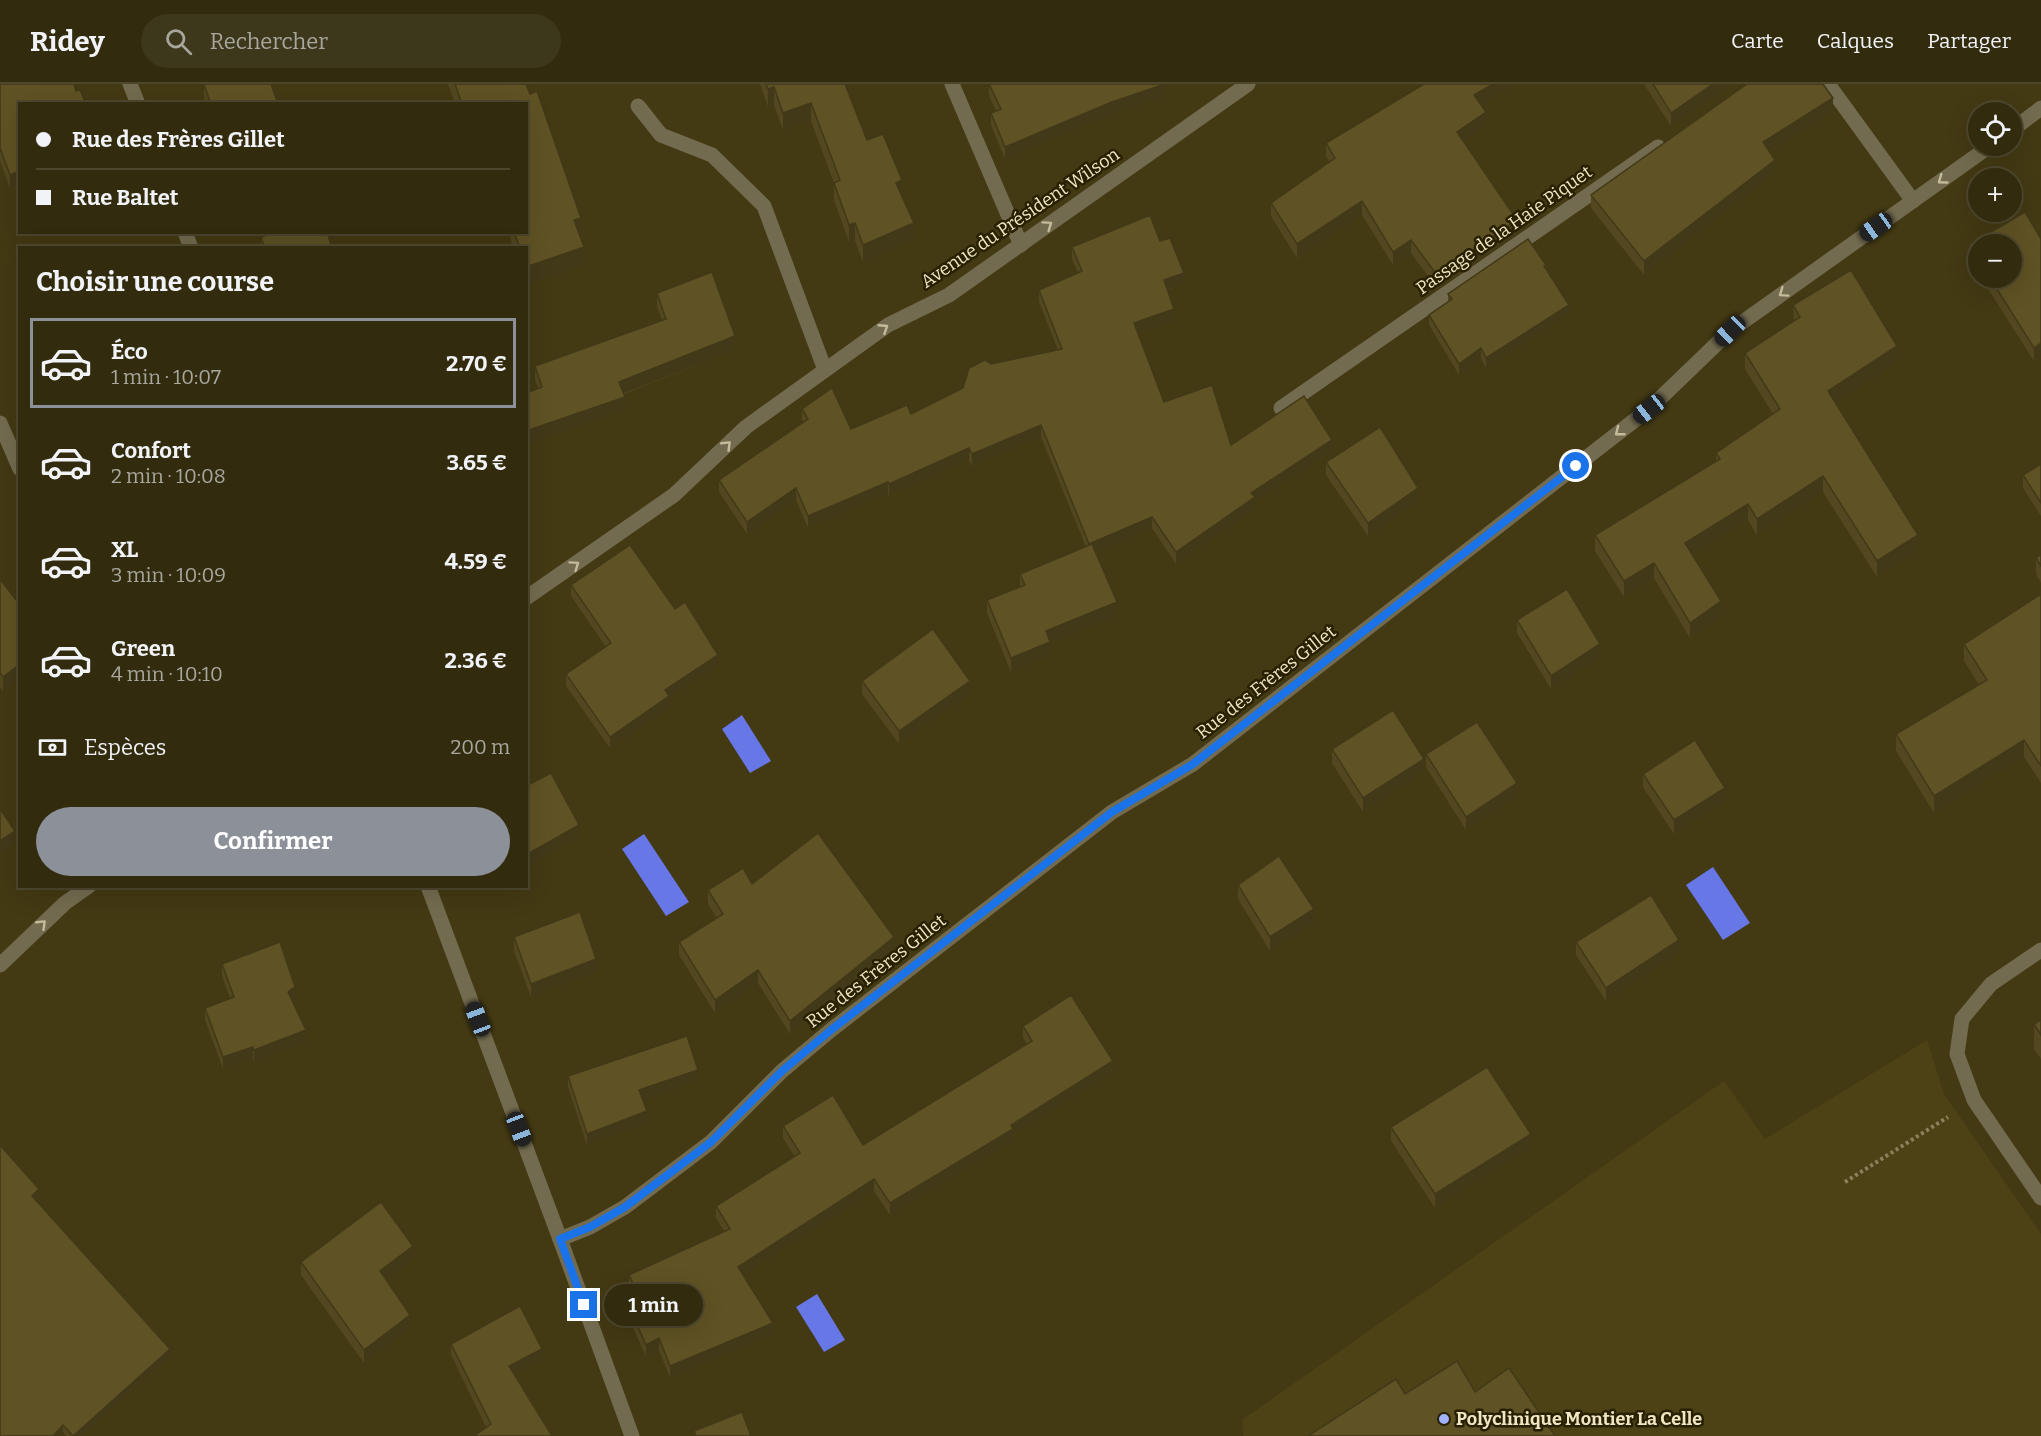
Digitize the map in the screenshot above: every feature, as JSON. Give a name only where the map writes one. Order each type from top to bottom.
[{"type":"street","points":[[130,84],[137,102]]},
{"type":"street","points":[[952,84],[1021,245]]},
{"type":"street","name":"Avenue du Président Wilson","points":[[528,597],[674,495],[746,427],[888,325],[949,295],[1248,84]]},
{"type":"street","points":[[1828,84],[1913,201]]},
{"type":"street","points":[[638,106],[661,135],[712,155],[764,206],[825,370]]},
{"type":"street","points":[[2022,122],[2041,108]]},
{"type":"street","name":"Passage de la Haie Piquet","points":[[1281,408],[1671,138]]},
{"type":"street","name":"Rue des Frères Gillet","points":[[560,1239],[590,1227],[625,1207],[711,1142],[782,1071],[831,1030],[1112,812],[1193,764],[1649,409],[1730,331],[1976,156]]},
{"type":"street","points":[[0,423],[18,464]]},
{"type":"street","points":[[0,965],[65,903],[86,888]]},
{"type":"street","points":[[429,888],[632,1436]]},
{"type":"street","points":[[2041,950],[1991,984],[1962,1019],[1957,1054],[1974,1100],[2041,1198]]},
{"type":"path","points":[[1845,1182],[1974,1100]]},
{"type":"shaded area","points":[[1927,1040],[1944,1094],[2041,1234],[2041,1436],[1243,1436],[1242,1420],[1724,1081],[1765,1139]]},
{"type":"water","points":[[742,715],[771,761],[750,773],[722,729]]},
{"type":"water","points":[[644,834],[689,902],[666,916],[622,849]]},
{"type":"water","points":[[1713,867],[1750,923],[1723,940],[1686,885]]},
{"type":"water","points":[[817,1294],[845,1340],[824,1352],[796,1307]]},
{"type":"building","points":[[0,84],[74,84],[76,91],[80,90],[85,102],[18,102],[18,172],[10,175],[0,148]]},
{"type":"building","points":[[271,84],[277,102],[210,102],[204,85]]},
{"type":"building","points":[[455,84],[526,84],[530,94],[537,91],[581,218],[574,220],[584,247],[528,266],[528,246],[519,246],[515,234],[528,234],[528,102],[461,102]]},
{"type":"building","points":[[766,84],[845,84],[867,140],[883,134],[902,180],[896,183],[914,223],[863,245],[855,223],[849,225],[834,183],[840,180],[811,103],[783,113],[774,87],[768,89]]},
{"type":"building","points":[[989,84],[1165,84],[1112,102],[1005,147],[991,113],[1001,109]]},
{"type":"building","points":[[1424,84],[1493,84],[1474,95],[1486,112],[1457,132],[1517,220],[1437,275],[1411,240],[1393,252],[1362,201],[1297,244],[1271,203],[1335,158],[1326,143]]},
{"type":"building","points":[[1653,84],[1713,84],[1671,113]]},
{"type":"building","points":[[1747,84],[1823,84],[1833,98],[1763,142],[1775,160],[1644,261],[1591,195]]},
{"type":"building","points":[[2025,212],[2041,239],[2041,343],[2034,348],[1996,288],[2022,288],[2022,234],[1988,234],[2008,222],[2022,222],[2022,214]]},
{"type":"building","points":[[1150,215],[1160,241],[1170,238],[1184,273],[1164,280],[1174,309],[1134,323],[1164,402],[1212,385],[1231,445],[1304,396],[1332,440],[1251,493],[1255,497],[1176,552],[1152,517],[1089,544],[1041,425],[972,454],[969,448],[889,484],[888,482],[808,516],[796,488],[747,522],[719,480],[808,419],[802,409],[832,388],[851,429],[907,405],[911,414],[963,388],[969,368],[985,360],[991,364],[1062,349],[1039,290],[1082,271],[1072,247]]},
{"type":"building","points":[[269,234],[328,234],[331,246],[264,246],[261,237]]},
{"type":"building","points":[[1528,239],[1569,305],[1486,358],[1481,348],[1459,364],[1429,315],[1452,299],[1448,294]]},
{"type":"building","points":[[1851,270],[1897,346],[1828,391],[1918,535],[1877,561],[1823,476],[1757,519],[1748,504],[1685,543],[1721,601],[1690,623],[1654,563],[1624,581],[1595,535],[1720,459],[1716,453],[1780,409],[1745,353],[1800,317],[1793,305]]},
{"type":"building","points":[[712,272],[735,336],[619,382],[625,397],[528,430],[528,392],[542,387],[535,366],[666,319],[657,293]]},
{"type":"building","points":[[1380,427],[1418,488],[1368,523],[1326,462]]},
{"type":"building","points":[[2041,464],[2041,503],[2023,475]]},
{"type":"building","points":[[1092,544],[1117,602],[1046,631],[1050,642],[1011,658],[987,600],[1025,585],[1020,574]]},
{"type":"building","points":[[630,545],[675,609],[685,602],[718,655],[665,690],[669,696],[610,737],[566,674],[611,643],[571,585]]},
{"type":"building","points":[[2041,554],[2041,566],[2036,558]]},
{"type":"building","points":[[0,579],[18,602],[18,666],[3,677],[0,673]]},
{"type":"building","points":[[1567,589],[1600,644],[1551,676],[1517,620]]},
{"type":"building","points":[[2041,594],[2041,766],[2024,740],[1934,796],[1896,734],[1987,680],[1964,644]]},
{"type":"building","points":[[933,629],[970,681],[899,731],[862,681]]},
{"type":"building","points":[[1393,710],[1424,759],[1363,798],[1332,749]]},
{"type":"building","points":[[1477,722],[1517,783],[1466,817],[1426,754]]},
{"type":"building","points":[[1695,740],[1725,788],[1674,820],[1643,774]]},
{"type":"building","points":[[551,773],[579,825],[528,854],[528,785]]},
{"type":"building","points":[[0,809],[15,831],[0,841]]},
{"type":"building","points":[[818,833],[894,937],[790,1021],[758,970],[715,1000],[679,942],[723,914],[708,890],[743,868],[752,884]]},
{"type":"building","points":[[1279,856],[1314,909],[1270,937],[1238,885]]},
{"type":"building","points":[[1651,895],[1679,940],[1606,988],[1576,942]]},
{"type":"building","points":[[580,912],[596,959],[531,984],[514,937]]},
{"type":"building","points":[[280,942],[295,987],[288,992],[306,1030],[254,1050],[253,1047],[223,1057],[205,1008],[234,997],[222,964]]},
{"type":"building","points":[[1071,995],[1113,1061],[1011,1125],[1013,1129],[890,1203],[874,1179],[738,1267],[773,1323],[670,1366],[659,1338],[646,1345],[628,1304],[642,1301],[629,1275],[730,1229],[716,1206],[800,1153],[783,1126],[833,1095],[863,1145],[1032,1041],[1023,1026]]},
{"type":"building","points":[[2041,1020],[2041,1035],[2034,1024]]},
{"type":"building","points":[[687,1036],[698,1070],[639,1090],[647,1111],[587,1134],[568,1076]]},
{"type":"building","points":[[1487,1067],[1531,1134],[1435,1194],[1391,1127]]},
{"type":"building","points":[[0,1145],[39,1189],[32,1196],[170,1349],[73,1436],[63,1425],[53,1436],[0,1436]]},
{"type":"building","points":[[381,1202],[413,1246],[380,1271],[410,1315],[364,1350],[301,1262]]},
{"type":"building","points":[[520,1306],[542,1349],[509,1366],[552,1436],[474,1436],[491,1424],[451,1344]]},
{"type":"building","points":[[1457,1361],[1475,1392],[1509,1368],[1555,1436],[1308,1436],[1396,1379],[1405,1394]]},
{"type":"building","points":[[742,1412],[751,1436],[696,1436],[694,1431]]},
{"type":"place","name":"Polyclinique Montier La Celle","points":[[1444,1419]]},
{"type":"route","points":[[584,1305],[560,1239],[590,1227],[625,1207],[711,1142],[782,1071],[831,1030],[1112,812],[1193,764],[1576,466]]}]
